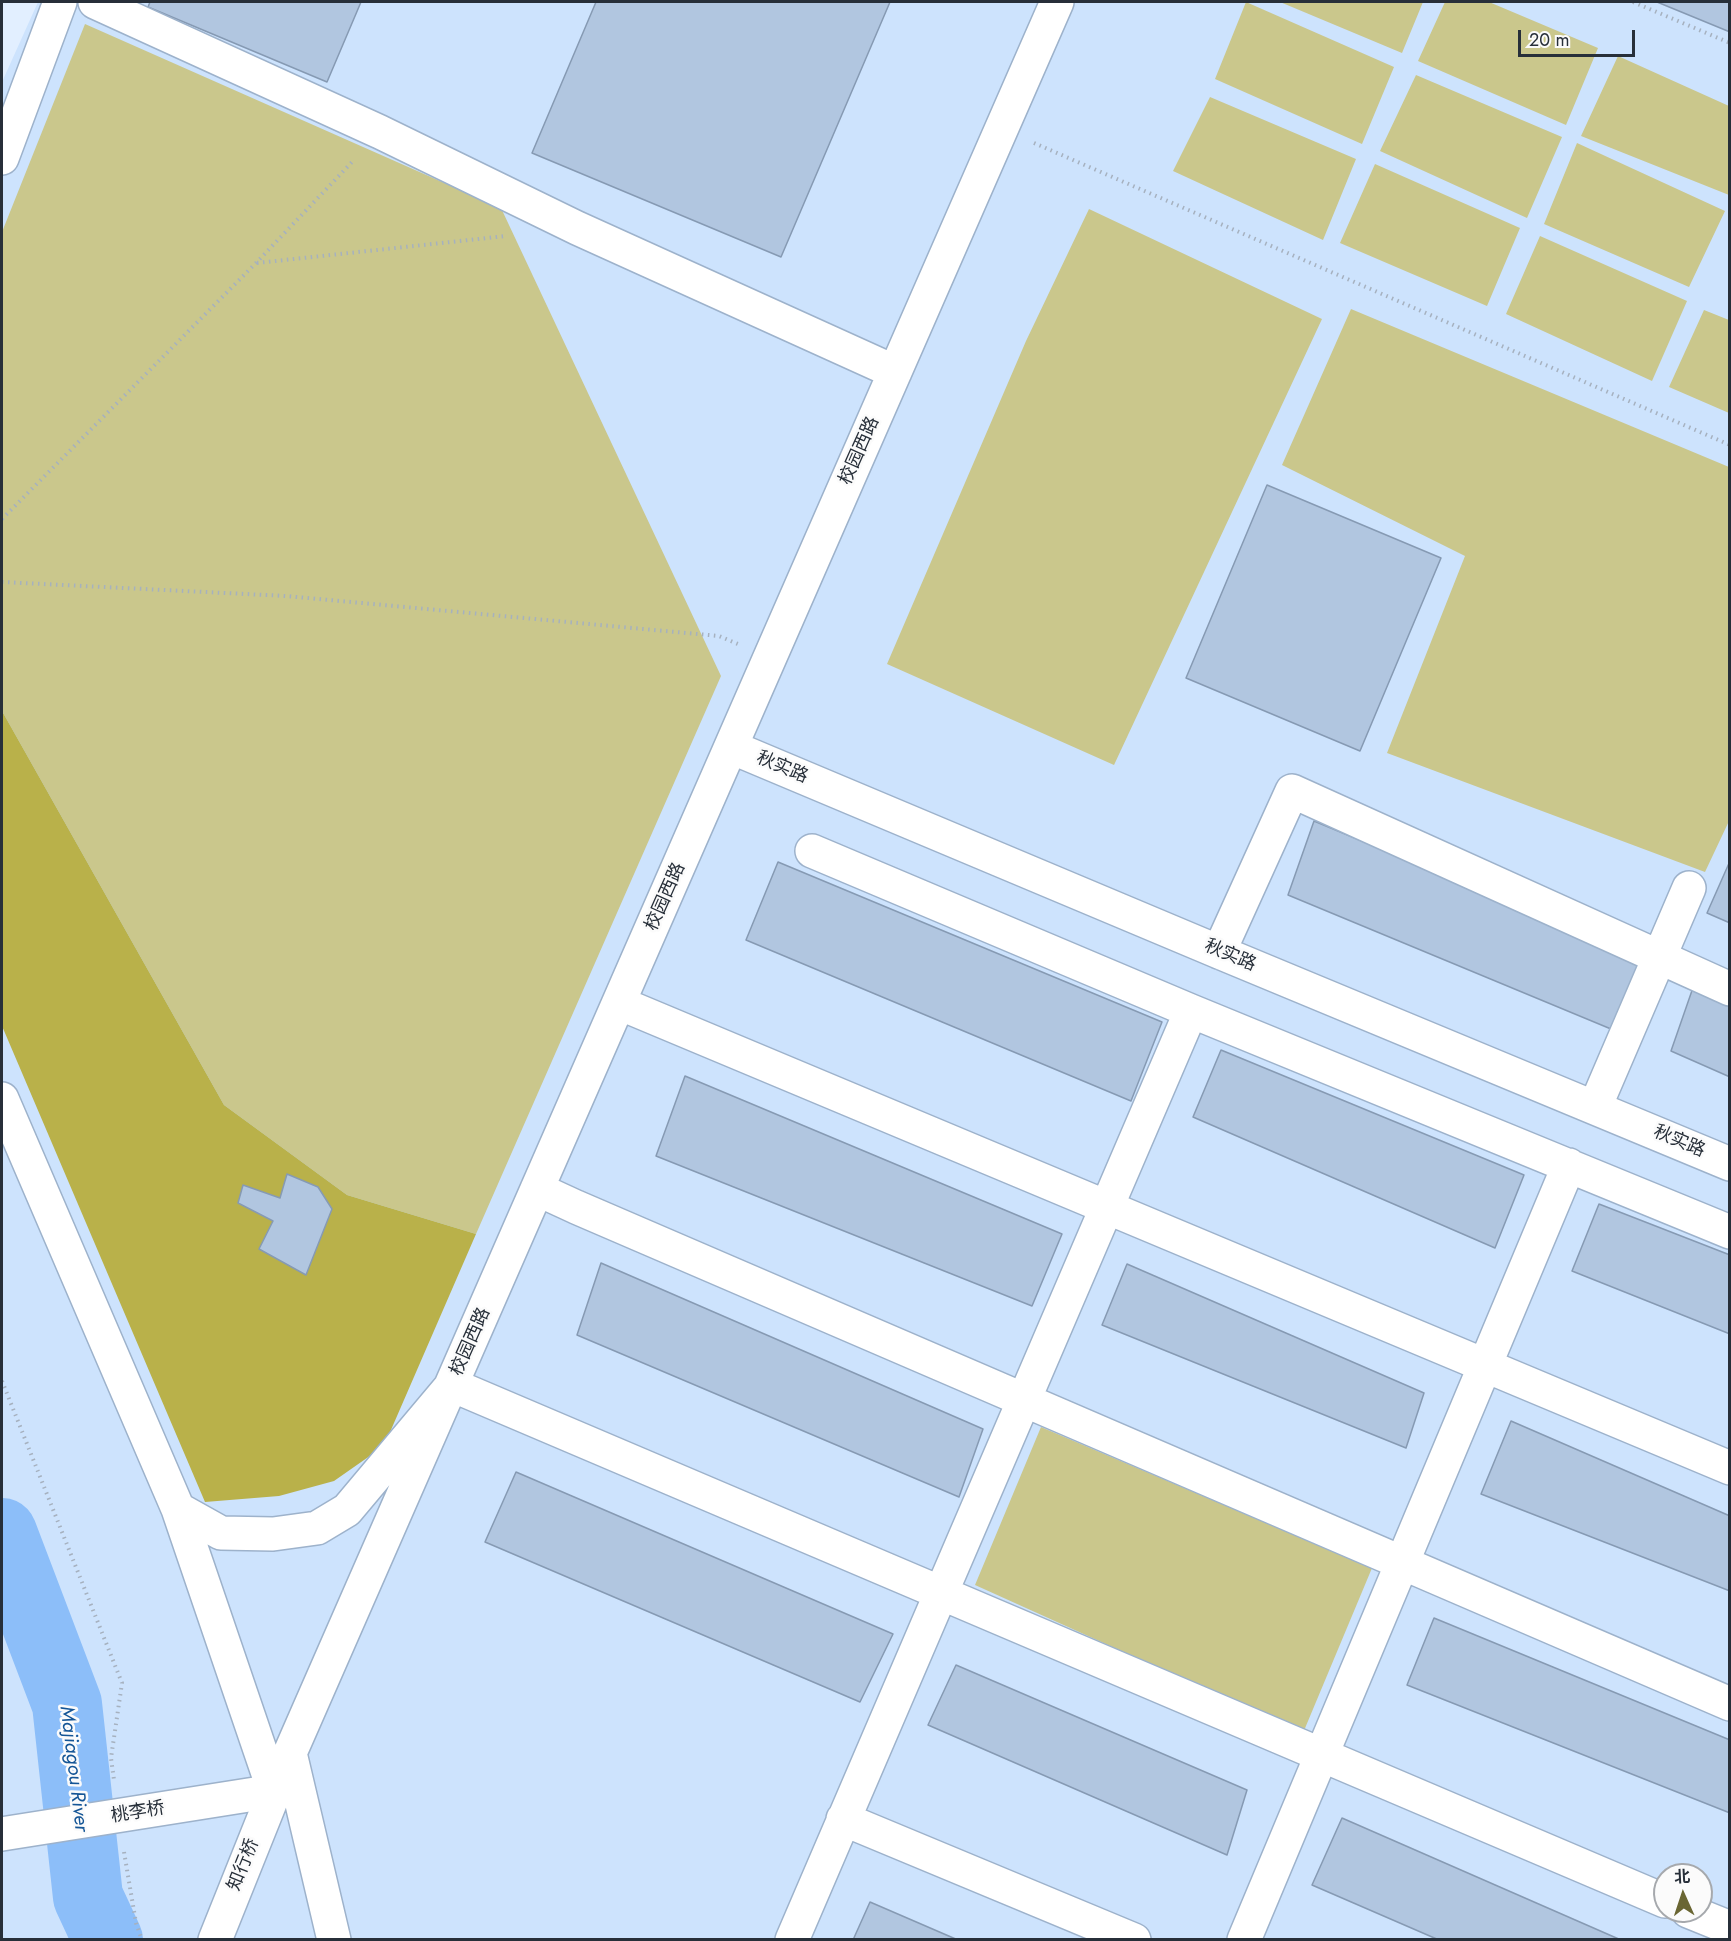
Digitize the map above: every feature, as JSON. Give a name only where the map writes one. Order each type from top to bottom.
[{"type":"street","points":[[2,158],[60,2]]},
{"type":"street","points":[[95,2],[380,132],[577,228],[895,372]]},
{"type":"street","name":"校园西路","points":[[274,1791],[1057,2]]},
{"type":"street","name":"秋实路","points":[[731,747],[1730,1164]]},
{"type":"street","points":[[1219,952],[1292,791],[1730,989]]},
{"type":"street","points":[[812,851],[1191,1011],[1730,1232]]},
{"type":"street","points":[[1595,1107],[1689,888]]},
{"type":"street","points":[[619,1003],[1730,1468]]},
{"type":"street","points":[[792,1940],[1191,1011]]},
{"type":"street","points":[[2,1099],[178,1509],[274,1791]]},
{"type":"street","points":[[1244,1940],[1569,1165]]},
{"type":"street","points":[[537,1189],[1730,1704]]},
{"type":"street","points":[[178,1509],[221,1533],[273,1534],[317,1528],[347,1510],[452,1385],[1653,1896]]},
{"type":"street","points":[[290,1753],[334,1940]]},
{"type":"street","name":"桃李桥","points":[[2,1834],[274,1791]]},
{"type":"street","name":"知行桥","points":[[215,1940],[274,1791]]},
{"type":"street","points":[[843,1819],[1134,1940]]},
{"type":"street","points":[[1713,1922],[1730,1929]]},
{"type":"path","points":[[1633,2],[1730,43]]},
{"type":"path","points":[[1001,128],[1730,445]]},
{"type":"path","points":[[2,519],[256,263],[380,132]]},
{"type":"path","points":[[256,263],[506,236]]},
{"type":"path","points":[[2,582],[286,596],[719,636],[770,657]]},
{"type":"path","points":[[2,1381],[122,1683],[111,1758],[114,1782]]},
{"type":"path","points":[[122,1842],[136,1923],[142,1940]]},
{"type":"shaded area","points":[[38,2],[1729,2],[1729,1939],[2,1940],[2,82]]},
{"type":"shaded area","points":[[1246,2],[1394,67],[1362,144],[1215,79]]},
{"type":"shaded area","points":[[1280,2],[1423,2],[1402,53]]},
{"type":"shaded area","points":[[1445,2],[1489,2],[1598,48],[1566,125],[1418,61]]},
{"type":"shaded area","points":[[85,24],[501,208],[721,676],[476,1234],[347,1195],[224,1105],[2,711],[2,232]]},
{"type":"shaded area","points":[[1618,56],[1729,106],[1729,195],[1581,136]]},
{"type":"shaded area","points":[[1416,75],[1562,137],[1527,218],[1380,151]]},
{"type":"shaded area","points":[[1210,97],[1356,159],[1323,240],[1173,171]]},
{"type":"shaded area","points":[[1577,143],[1725,211],[1689,287],[1544,224]]},
{"type":"shaded area","points":[[1375,164],[1520,228],[1487,306],[1340,243]]},
{"type":"shaded area","points":[[1089,209],[1322,319],[1114,765],[887,664],[1026,341]]},
{"type":"shaded area","points":[[1540,236],[1687,301],[1652,381],[1506,314]]},
{"type":"shaded area","points":[[1351,309],[1729,467],[1729,821],[1705,872],[1387,753],[1465,556],[1282,465]]},
{"type":"shaded area","points":[[1704,310],[1729,320],[1729,413],[1669,387]]},
{"type":"shaded area","points":[[2,711],[224,1105],[347,1195],[476,1234],[384,1446],[334,1481],[279,1496],[205,1502],[2,1026]]},
{"type":"shaded area","points":[[1041,1427],[1372,1568],[1303,1733],[975,1585]]},
{"type":"building","points":[[150,2],[361,2],[327,82],[148,7]]},
{"type":"building","points":[[596,2],[890,2],[781,257],[532,153]]},
{"type":"building","points":[[1657,2],[1730,2],[1730,32]]},
{"type":"building","points":[[1267,485],[1441,558],[1360,751],[1186,678]]},
{"type":"building","points":[[1314,821],[1643,958],[1611,1029],[1288,895]]},
{"type":"building","points":[[1730,861],[1730,923],[1707,913]]},
{"type":"building","points":[[778,862],[1162,1022],[1131,1101],[746,940]]},
{"type":"building","points":[[1696,979],[1730,994],[1730,1077],[1671,1051]]},
{"type":"building","points":[[1221,1050],[1524,1175],[1495,1248],[1193,1117]]},
{"type":"building","points":[[685,1076],[1062,1234],[1032,1306],[656,1156]]},
{"type":"building","points":[[287,1174],[318,1187],[332,1209],[306,1275],[259,1249],[273,1221],[238,1203],[243,1185],[280,1198]]},
{"type":"building","points":[[1599,1204],[1730,1255],[1730,1334],[1572,1271]]},
{"type":"building","points":[[601,1263],[983,1429],[959,1497],[577,1335]]},
{"type":"building","points":[[1127,1264],[1424,1393],[1406,1448],[1102,1325]]},
{"type":"building","points":[[1511,1421],[1730,1516],[1730,1591],[1481,1494]]},
{"type":"building","points":[[516,1472],[893,1634],[860,1702],[485,1542]]},
{"type":"building","points":[[1434,1618],[1730,1740],[1730,1813],[1407,1685]]},
{"type":"building","points":[[956,1665],[1247,1790],[1227,1855],[928,1725]]},
{"type":"building","points":[[1342,1818],[1621,1940],[1439,1940],[1312,1885]]},
{"type":"building","points":[[870,1902],[958,1940],[853,1940]]},
{"type":"waterway","name":"Majiagou River","points":[[2,1533],[67,1704],[88,1897],[108,1940]]}]
